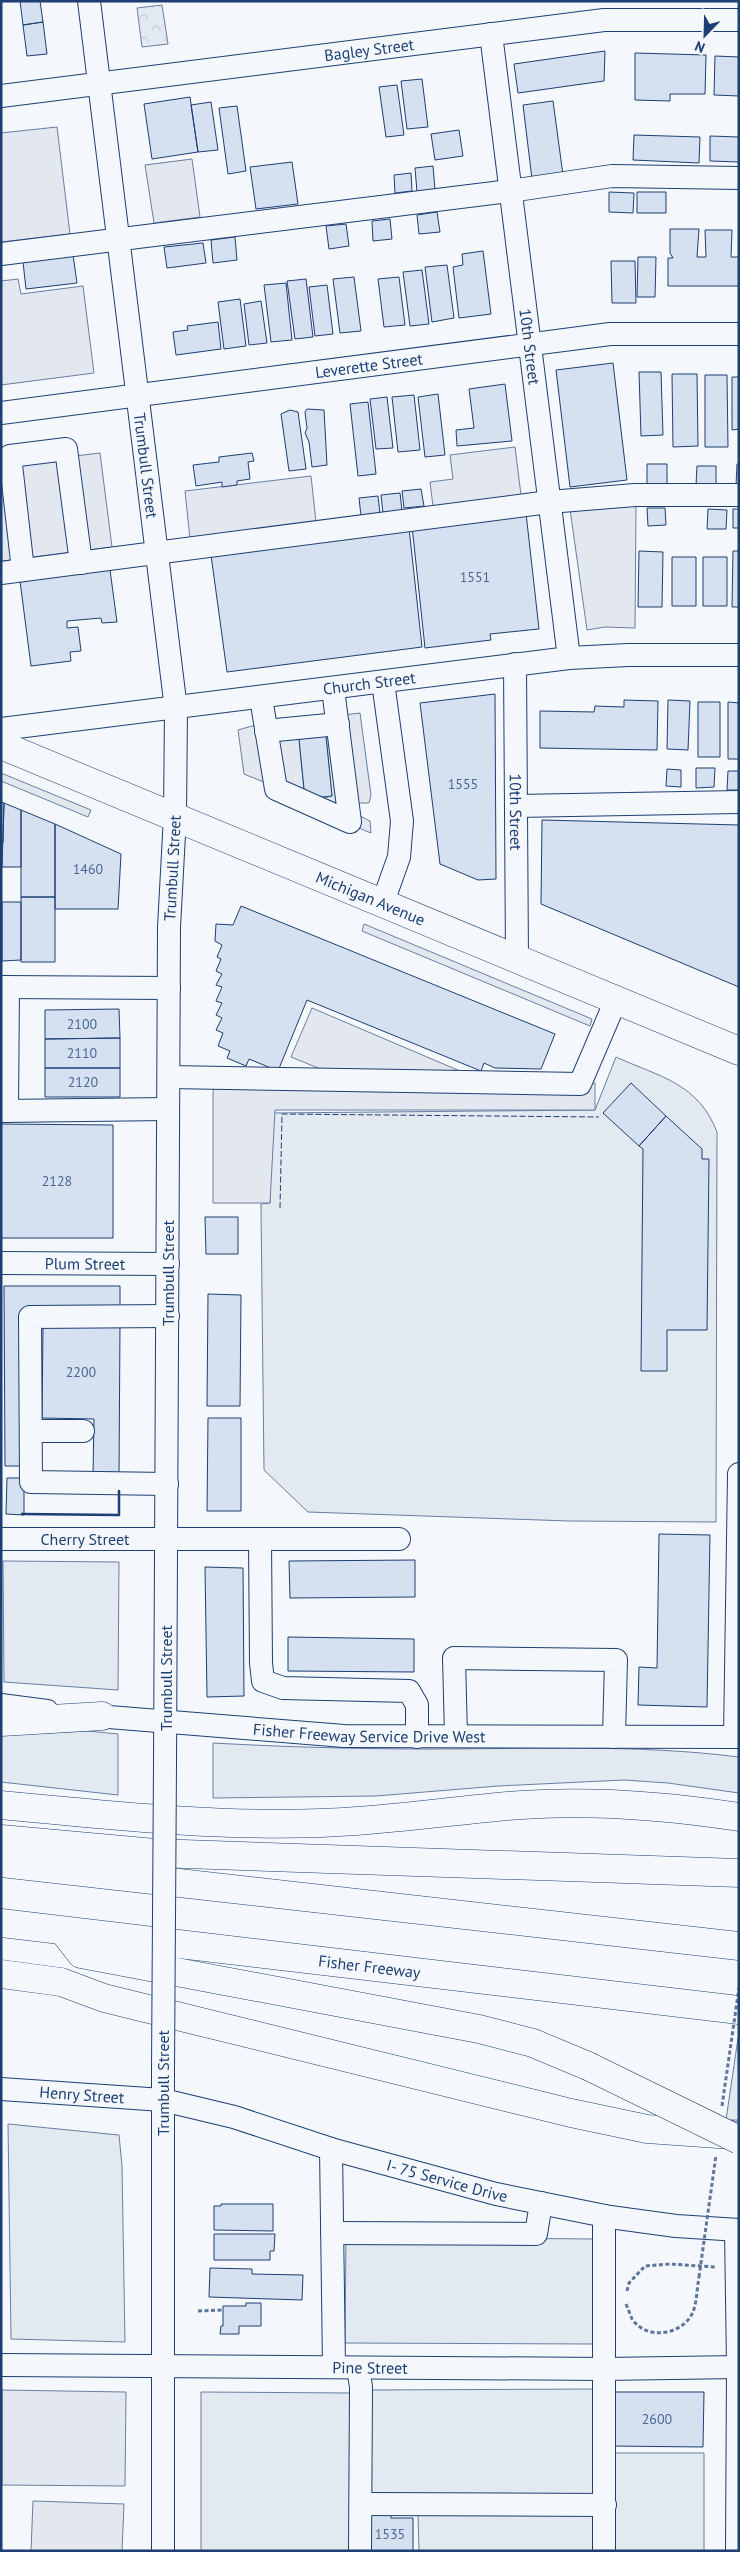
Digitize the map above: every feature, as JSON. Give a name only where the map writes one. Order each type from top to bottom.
[{"type":"main road","name":"Michigan Avenue","points":[[1,745],[739,1051]]},
{"type":"main road","points":[[1,1722],[102,1716]]},
{"type":"main road","points":[[1,1805],[200,1823],[235,1824],[405,1819],[462,1810],[568,1803],[628,1805],[739,1817]]},
{"type":"main road","points":[[1,1839],[155,1853],[739,1873]]},
{"type":"main road","points":[[1,1862],[739,1946]]},
{"type":"main road","name":"Fisher Freeway","points":[[1,1923],[64,1932],[739,2010]]},
{"type":"main road","points":[[64,1932],[81,1954],[479,2029],[533,2043],[588,2066],[739,2140]]},
{"type":"main road","points":[[699,1940],[739,1941]]},
{"type":"main road","points":[[1,1974],[61,1982],[104,1998],[571,2113],[647,2129],[704,2135],[739,2135]]},
{"type":"main road","points":[[1,1992],[104,1998]]},
{"type":"street","name":"Trumbull Street","points":[[89,1],[176,709],[175,816],[169,927],[163,2069],[163,2551]]},
{"type":"street","name":"Bagley Street","points":[[1,96],[604,20],[739,20]]},
{"type":"street","name":"10th Street","points":[[491,34],[528,344],[569,658]]},
{"type":"street","points":[[1,254],[510,191],[612,176],[739,178]]},
{"type":"street","name":"Leverette Street","points":[[1,413],[623,333],[739,334]]},
{"type":"street","points":[[81,563],[66,449],[10,456],[12,572],[549,502],[636,495],[739,495]]},
{"type":"street","name":"Church Street","points":[[1,729],[176,709],[569,658],[628,655],[739,655]]},
{"type":"street","name":"10th Street","points":[[515,664],[517,959]]},
{"type":"street","points":[[382,902],[399,857],[402,821],[383,682]]},
{"type":"street","points":[[261,698],[276,789],[350,822],[333,689]]},
{"type":"street","points":[[266,731],[338,724]]},
{"type":"street","points":[[516,806],[739,802]]},
{"type":"street","points":[[168,1109],[4,1111],[4,988],[169,988]]},
{"type":"street","points":[[169,1077],[580,1084],[616,1000]]},
{"type":"street","name":"Plum Street","points":[[1,1263],[168,1264]]},
{"type":"street","points":[[167,1484],[31,1482],[30,1317],[168,1316]]},
{"type":"street","points":[[31,1431],[83,1432]]},
{"type":"street","points":[[737,1737],[739,1474]]},
{"type":"street","name":"Cherry Street","points":[[1,1539],[399,1539]]},
{"type":"street","points":[[260,1540],[261,1663],[263,1682],[283,1688],[408,1691],[417,1705],[417,1737]]},
{"type":"street","points":[[456,1736],[454,1658],[616,1660],[614,1737]]},
{"type":"street","name":"Fisher Freeway Service Drive West","points":[[1,1706],[344,1736],[737,1737]]},
{"type":"street","name":"Henry Street","points":[[1,2089],[163,2100]]},
{"type":"street","name":"I- 75 Service Drive","points":[[163,2100],[234,2117],[331,2149],[496,2194],[604,2216],[676,2226],[738,2230]]},
{"type":"street","points":[[331,2149],[334,2366]]},
{"type":"street","points":[[332,2233],[536,2234],[541,2203]]},
{"type":"street","points":[[604,2216],[604,2551]]},
{"type":"street","points":[[736,2551],[739,2367],[738,2230]]},
{"type":"street","name":"Pine Street","points":[[1,2365],[604,2369],[739,2367]]},
{"type":"street","points":[[358,2368],[361,2386],[360,2551]]},
{"type":"street","points":[[361,2504],[604,2505]]},
{"type":"path","points":[[699,2277],[693,2312],[679,2328],[668,2332],[655,2333],[642,2327],[633,2319],[626,2304],[626,2293],[629,2282],[645,2266],[670,2264],[717,2267]]},
{"type":"path","points":[[198,2311],[223,2310]]},
{"type":"green space","points":[[162,5],[168,44],[142,47],[137,8]]},
{"type":"green space","points":[[616,1057],[662,1077],[688,1092],[699,1102],[717,1132],[716,1522],[569,1521],[308,1512],[264,1470],[261,1204],[270,1203],[271,1113],[595,1110]]},
{"type":"green space","points":[[3,1561],[119,1562],[118,1690],[4,1682]]},
{"type":"green space","points":[[88,1731],[118,1734],[118,1795],[1,1782],[1,1735]]},
{"type":"green space","points":[[213,1743],[375,1749],[546,1748],[662,1750],[700,1753],[739,1757],[739,1793],[668,1783],[624,1780],[498,1786],[376,1796],[213,1798]]},
{"type":"green space","points":[[738,2038],[739,2120],[726,2120]]},
{"type":"green space","points":[[8,2124],[119,2135],[122,2166],[125,2342],[11,2339]]},
{"type":"green space","points":[[346,2237],[596,2239],[596,2344],[345,2343]]},
{"type":"green space","points":[[597,2389],[598,2494],[369,2495],[369,2390]]},
{"type":"green space","points":[[201,2392],[350,2393],[350,2551],[201,2551]]},
{"type":"green space","points":[[612,2453],[704,2453],[704,2551],[612,2551]]},
{"type":"green space","points":[[596,2513],[597,2551],[419,2551],[418,2514]]},
{"type":"shaded area","points":[[57,127],[70,234],[1,242],[1,133]]},
{"type":"shaded area","points":[[192,159],[200,217],[154,223],[145,165]]},
{"type":"shaded area","points":[[18,279],[21,294],[83,286],[94,373],[1,385],[1,281]]},
{"type":"shaded area","points":[[515,447],[521,495],[433,506],[430,482],[453,479],[450,455]]},
{"type":"shaded area","points":[[100,453],[112,547],[2,561],[1,465]]},
{"type":"shaded area","points":[[311,476],[316,522],[190,539],[185,491]]},
{"type":"shaded area","points":[[636,506],[635,628],[605,627],[587,630],[570,509]]},
{"type":"shaded area","points":[[360,713],[371,795],[369,803],[358,803],[356,814],[370,821],[371,833],[310,808],[313,800],[332,796],[326,737],[299,739],[305,799],[244,774],[238,730],[252,726]]},
{"type":"shaded area","points":[[1,773],[91,810],[88,817],[1,781]]},
{"type":"shaded area","points":[[364,924],[592,1019],[590,1026],[362,931]]},
{"type":"shaded area","points":[[312,1008],[474,1077],[323,1070],[291,1057]]},
{"type":"shaded area","points":[[216,1070],[595,1083],[595,1110],[275,1110],[270,1203],[213,1203],[213,1094]]},
{"type":"shaded area","points":[[2,2390],[126,2392],[125,2486],[2,2485]]},
{"type":"shaded area","points":[[33,2501],[124,2504],[122,2551],[31,2551]]},
{"type":"building","points":[[20,1],[40,1],[43,22],[23,25]]},
{"type":"building","points":[[43,22],[47,54],[27,56],[23,25]]},
{"type":"building","points":[[605,51],[604,81],[518,93],[514,64]]},
{"type":"building","points":[[635,53],[706,55],[705,94],[670,94],[670,101],[635,100]]},
{"type":"building","points":[[715,56],[739,57],[739,96],[714,95]]},
{"type":"building","points":[[422,79],[428,127],[407,129],[401,81]]},
{"type":"building","points":[[397,85],[404,135],[386,137],[379,87]]},
{"type":"building","points":[[190,97],[198,152],[152,159],[144,104]]},
{"type":"building","points":[[553,101],[563,175],[532,179],[523,105]]},
{"type":"building","points":[[211,102],[218,150],[198,152],[191,105]]},
{"type":"building","points":[[237,106],[246,171],[228,174],[219,108]]},
{"type":"building","points":[[459,130],[463,156],[435,160],[431,134]]},
{"type":"building","points":[[634,135],[700,137],[699,163],[633,160]]},
{"type":"building","points":[[710,136],[739,137],[739,162],[710,161]]},
{"type":"building","points":[[292,162],[298,204],[256,209],[250,167]]},
{"type":"building","points":[[433,166],[435,190],[417,192],[415,168]]},
{"type":"building","points":[[411,173],[412,191],[395,193],[394,175]]},
{"type":"building","points":[[609,192],[634,193],[633,213],[609,212]]},
{"type":"building","points":[[637,192],[666,192],[666,213],[637,213]]},
{"type":"building","points":[[437,212],[440,232],[419,234],[417,215]]},
{"type":"building","points":[[390,219],[392,239],[373,241],[372,221]]},
{"type":"building","points":[[346,224],[349,246],[329,249],[326,226]]},
{"type":"building","points":[[670,229],[699,229],[697,257],[706,257],[705,230],[732,230],[731,257],[739,257],[739,286],[668,286],[668,258],[673,258],[670,253]]},
{"type":"building","points":[[235,237],[237,260],[213,263],[211,240]]},
{"type":"building","points":[[203,243],[206,263],[167,268],[164,247]]},
{"type":"building","points":[[483,251],[491,314],[459,318],[453,267],[463,265],[462,254]]},
{"type":"building","points":[[73,255],[77,283],[26,289],[23,262]]},
{"type":"building","points":[[638,257],[656,257],[655,297],[637,297]]},
{"type":"building","points":[[611,261],[635,261],[636,303],[612,303]]},
{"type":"building","points":[[447,265],[454,318],[432,322],[425,267]]},
{"type":"building","points":[[422,270],[429,324],[410,326],[403,272]]},
{"type":"building","points":[[354,277],[361,331],[340,333],[333,279]]},
{"type":"building","points":[[399,277],[405,325],[384,327],[378,279]]},
{"type":"building","points":[[306,279],[313,337],[295,339],[287,281]]},
{"type":"building","points":[[286,283],[292,340],[271,342],[264,285]]},
{"type":"building","points":[[327,285],[333,334],[315,336],[309,287]]},
{"type":"building","points":[[240,299],[246,346],[224,349],[218,302]]},
{"type":"building","points":[[261,301],[267,343],[249,345],[244,304]]},
{"type":"building","points":[[218,322],[221,349],[176,355],[173,332],[188,330],[187,326]]},
{"type":"building","points":[[613,363],[627,480],[570,487],[556,370]]},
{"type":"building","points":[[639,372],[661,372],[663,435],[641,436]]},
{"type":"building","points":[[672,374],[697,374],[698,446],[673,447]]},
{"type":"building","points":[[705,375],[727,375],[728,447],[705,447]]},
{"type":"building","points":[[732,377],[739,377],[739,429],[732,430]]},
{"type":"building","points":[[505,384],[512,441],[457,446],[456,430],[474,428],[469,389]]},
{"type":"building","points":[[438,394],[445,455],[425,457],[418,397]]},
{"type":"building","points":[[414,395],[420,450],[398,452],[392,397]]},
{"type":"building","points":[[387,397],[393,448],[376,449],[370,399]]},
{"type":"building","points":[[368,402],[376,474],[358,476],[350,404]]},
{"type":"building","points":[[307,409],[324,410],[327,465],[312,467],[309,442],[305,433],[307,428],[305,412]]},
{"type":"building","points":[[290,410],[298,412],[306,469],[289,471],[281,414]]},
{"type":"building","points":[[252,453],[254,461],[248,462],[250,479],[237,481],[237,485],[222,487],[222,482],[196,486],[193,465],[219,462],[219,457]]},
{"type":"building","points":[[647,464],[667,464],[667,485],[647,485]]},
{"type":"building","points":[[737,464],[739,464],[739,486],[736,486]]},
{"type":"building","points":[[697,466],[716,466],[716,486],[696,485]]},
{"type":"building","points":[[421,489],[424,506],[404,508],[402,491]]},
{"type":"building","points":[[400,493],[402,511],[383,513],[381,495]]},
{"type":"building","points":[[378,496],[380,514],[361,516],[359,498]]},
{"type":"building","points":[[647,508],[665,508],[666,525],[648,526]]},
{"type":"building","points":[[708,509],[727,510],[726,529],[707,529]]},
{"type":"building","points":[[733,509],[739,509],[739,528],[733,528]]},
{"type":"building","points":[[526,513],[539,629],[490,634],[491,640],[425,648],[412,526]]},
{"type":"building","points":[[409,528],[422,647],[227,672],[211,555]]},
{"type":"building","points":[[639,551],[663,552],[662,607],[638,607]]},
{"type":"building","points":[[733,551],[739,551],[739,607],[732,607]]},
{"type":"building","points":[[672,557],[696,557],[696,606],[672,606]]},
{"type":"building","points":[[703,557],[727,557],[727,606],[703,606]]},
{"type":"building","points":[[110,570],[117,622],[102,623],[101,618],[67,621],[67,628],[78,627],[81,651],[70,652],[71,661],[31,666],[20,581]]},
{"type":"building","points":[[495,694],[496,879],[478,880],[440,864],[420,703]]},
{"type":"building","points":[[624,700],[658,701],[657,750],[540,748],[540,711],[594,712],[595,706],[624,707]]},
{"type":"building","points":[[668,700],[690,701],[688,750],[667,749]]},
{"type":"building","points":[[698,702],[720,702],[720,757],[698,757]]},
{"type":"building","points":[[728,702],[739,703],[739,759],[728,759]]},
{"type":"building","points":[[326,736],[332,796],[305,799],[299,739]]},
{"type":"building","points":[[696,768],[715,768],[714,787],[696,788]]},
{"type":"building","points":[[667,769],[681,770],[681,787],[666,786]]},
{"type":"building","points":[[728,771],[739,771],[739,790],[727,790]]},
{"type":"building","points":[[1,802],[4,803],[3,843],[1,843]]},
{"type":"building","points":[[4,803],[21,810],[21,867],[2,867]]},
{"type":"building","points":[[21,810],[55,824],[55,897],[21,897]]},
{"type":"building","points":[[542,820],[739,825],[739,987],[541,904]]},
{"type":"building","points":[[55,824],[121,854],[118,909],[55,909]]},
{"type":"building","points":[[21,897],[55,897],[55,962],[21,962]]},
{"type":"building","points":[[2,902],[21,902],[21,960],[2,961]]},
{"type":"building","points":[[241,906],[555,1034],[541,1069],[495,1068],[484,1063],[481,1071],[307,1000],[278,1071],[249,1059],[246,1066],[227,1058],[230,1051],[218,1046],[223,1033],[216,1030],[222,1018],[216,1015],[222,1003],[216,1001],[222,987],[216,985],[222,974],[216,971],[221,959],[217,957],[222,945],[215,941],[216,924],[233,925]]},
{"type":"building","points":[[119,1009],[120,1038],[45,1039],[45,1010]]},
{"type":"building","points":[[120,1038],[120,1068],[45,1068],[45,1039]]},
{"type":"building","points":[[45,1068],[120,1068],[120,1097],[45,1097]]},
{"type":"building","points":[[631,1083],[666,1116],[639,1146],[603,1113]]},
{"type":"building","points":[[666,1116],[702,1149],[702,1159],[709,1159],[707,1330],[667,1330],[667,1371],[641,1371],[643,1149],[639,1146]]},
{"type":"building","points":[[1,1124],[113,1125],[113,1238],[1,1238]]},
{"type":"building","points":[[205,1217],[238,1217],[238,1254],[206,1254]]},
{"type":"building","points":[[4,1286],[120,1286],[120,1308],[24,1308],[27,1466],[5,1466]]},
{"type":"building","points":[[208,1294],[241,1295],[240,1406],[207,1406]]},
{"type":"building","points":[[120,1323],[119,1475],[93,1475],[94,1419],[42,1418],[43,1326]]},
{"type":"building","points":[[208,1418],[241,1418],[241,1511],[207,1511]]},
{"type":"building","points":[[7,1478],[24,1478],[24,1515],[6,1514]]},
{"type":"building","points":[[659,1534],[710,1535],[707,1707],[638,1705],[639,1667],[657,1668]]},
{"type":"building","points":[[415,1560],[415,1597],[290,1598],[289,1561]]},
{"type":"building","points":[[205,1567],[243,1568],[244,1696],[207,1697]]},
{"type":"building","points":[[288,1637],[414,1639],[414,1672],[288,1671]]},
{"type":"building","points":[[221,2204],[273,2204],[273,2231],[214,2230],[214,2206],[221,2206]]},
{"type":"building","points":[[214,2234],[275,2234],[274,2251],[270,2251],[270,2260],[214,2260]]},
{"type":"building","points":[[210,2268],[252,2269],[252,2274],[303,2275],[302,2300],[209,2297]]},
{"type":"building","points":[[246,2303],[261,2303],[261,2326],[239,2326],[239,2334],[220,2334],[221,2326],[223,2326],[223,2306],[246,2306]]},
{"type":"building","points":[[612,2392],[704,2392],[703,2447],[611,2446]]},
{"type":"building","points":[[367,2512],[391,2512],[391,2518],[413,2518],[413,2551],[367,2551]]},
{"type":"fence","points":[[280,1208],[282,1114],[599,1117]]},
{"type":"wall","points":[[22,1514],[119,1515],[119,1491]]}]
